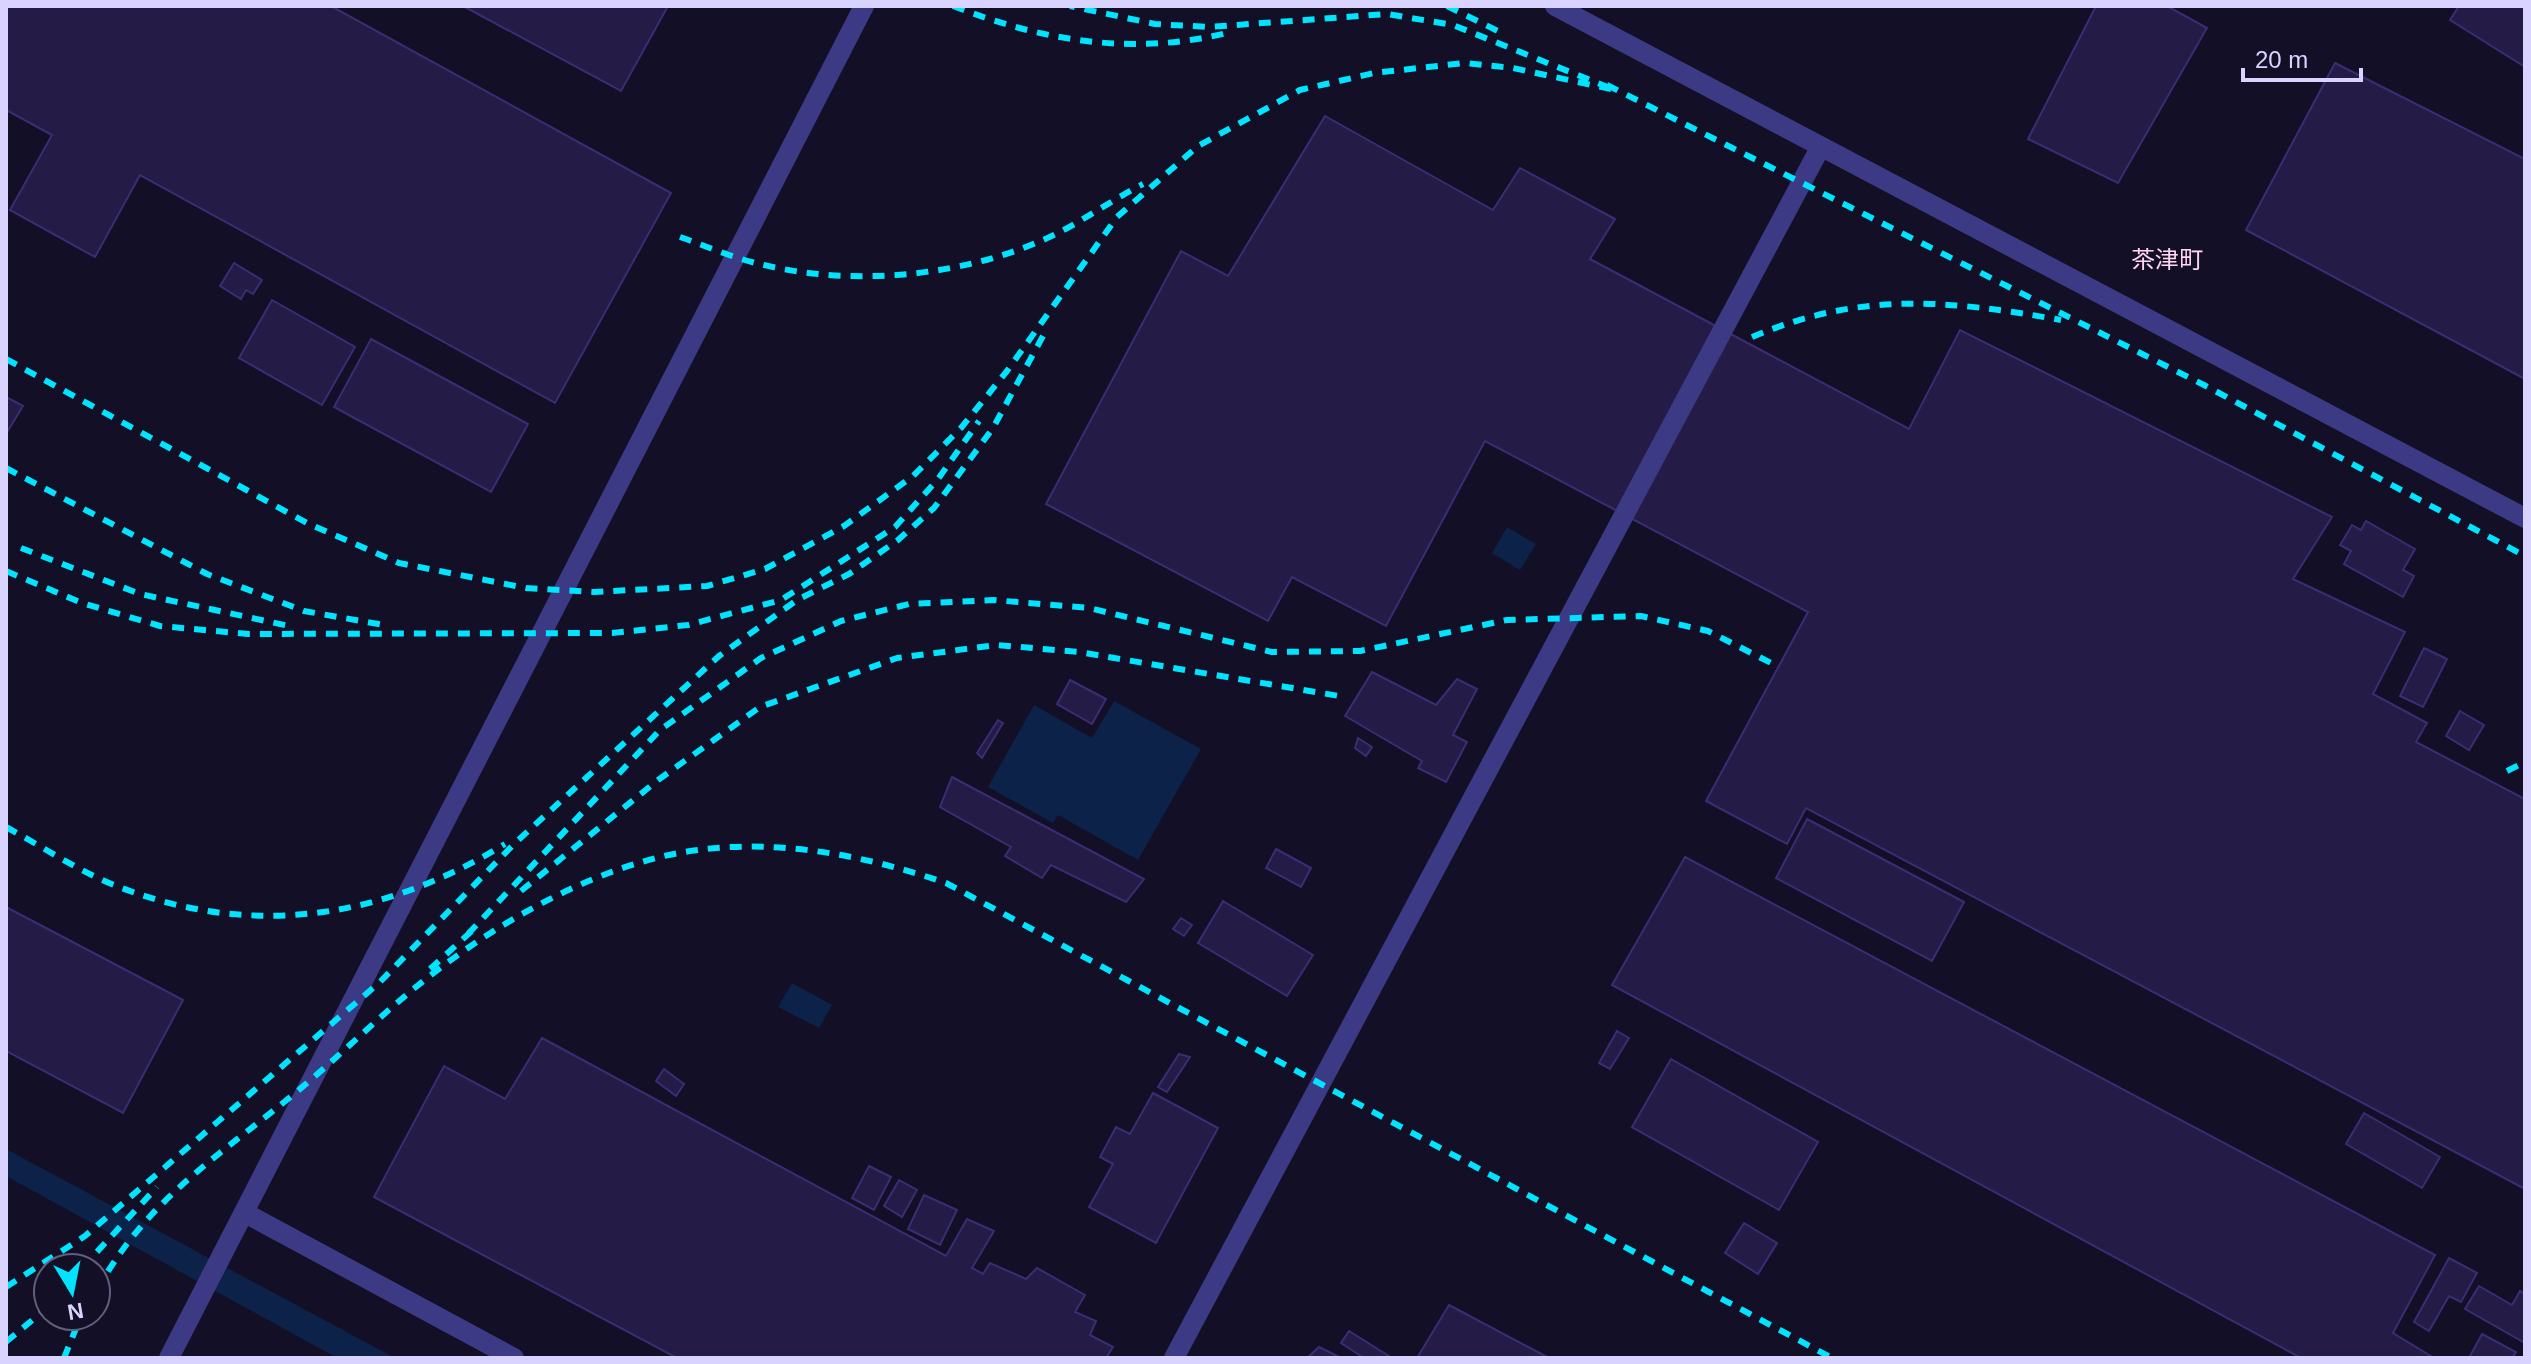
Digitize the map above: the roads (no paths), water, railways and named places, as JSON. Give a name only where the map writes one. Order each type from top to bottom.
[{"type":"lane","points":[[169,1358],[864,6]]},
{"type":"lane","points":[[1555,6],[2525,518]]},
{"type":"lane","points":[[1174,1358],[1820,148]]},
{"type":"lane","points":[[245,1213],[514,1358]]},
{"type":"water","points":[[1507,527],[1536,544],[1520,570],[1492,553]]},
{"type":"water","points":[[1114,701],[1201,749],[1138,860],[1058,815],[1053,823],[988,787],[1034,705],[1092,738]]},
{"type":"water","points":[[792,983],[832,1005],[819,1028],[778,1007]]},
{"type":"water","points":[[6,1149],[395,1358],[337,1358],[6,1176]]},
{"type":"railway","points":[[953,6],[1020,28],[1088,41],[1157,43],[1227,33]]},
{"type":"railway","points":[[6,359],[309,524],[399,563],[526,588],[594,592],[707,586],[765,569],[844,526],[913,476],[961,428],[1007,371],[1117,217],[1198,146],[1300,90],[1374,73],[1464,63],[1513,68],[1615,90],[1453,25],[1387,14],[1209,27],[1155,24],[1070,6]]},
{"type":"railway","points":[[1447,6],[1506,35]]},
{"type":"railway","points":[[1607,85],[2204,385],[2525,556]]},
{"type":"railway","points":[[680,237],[740,259],[797,271],[834,275],[912,274],[951,268],[1024,248],[1058,233],[1143,184]]},
{"type":"railway","points":[[1752,337],[1792,322],[1868,306],[1942,304],[2061,320]]},
{"type":"railway","points":[[6,1287],[85,1236],[380,982],[514,844],[719,656],[797,600],[849,574],[898,540],[934,508],[993,428],[1043,336]]},
{"type":"railway","points":[[6,571],[82,603],[160,626],[248,634],[612,633],[688,625],[781,600],[895,527],[938,479],[979,421]]},
{"type":"railway","points":[[6,468],[207,574],[304,611],[384,625]]},
{"type":"railway","points":[[21,548],[140,594],[289,626]]},
{"type":"railway","points":[[468,934],[660,730],[761,658],[841,621],[909,604],[993,600],[1089,608],[1272,652],[1360,651],[1507,620],[1641,616],[1708,631],[1773,664]]},
{"type":"railway","points":[[521,891],[658,780],[760,707],[897,658],[996,645],[1079,652],[1345,697]]},
{"type":"railway","points":[[2507,771],[2525,762]]},
{"type":"railway","points":[[6,827],[76,867],[119,887],[169,903],[219,913],[269,916],[317,913],[365,904],[413,889],[505,844]]},
{"type":"railway","points":[[112,1266],[149,1218],[214,1157],[307,1083],[438,969],[497,929],[528,910],[593,879],[660,857],[696,850],[768,847],[841,855],[946,883],[1832,1358]]},
{"type":"railway","points":[[430,969],[474,929]]},
{"type":"railway","points":[[97,1252],[157,1187]]},
{"type":"railway","points":[[6,1342],[32,1320]]},
{"type":"railway","points":[[64,1358],[75,1332]]},
{"type":"district","name":"茶津町","points":[[2167,259]]}]
